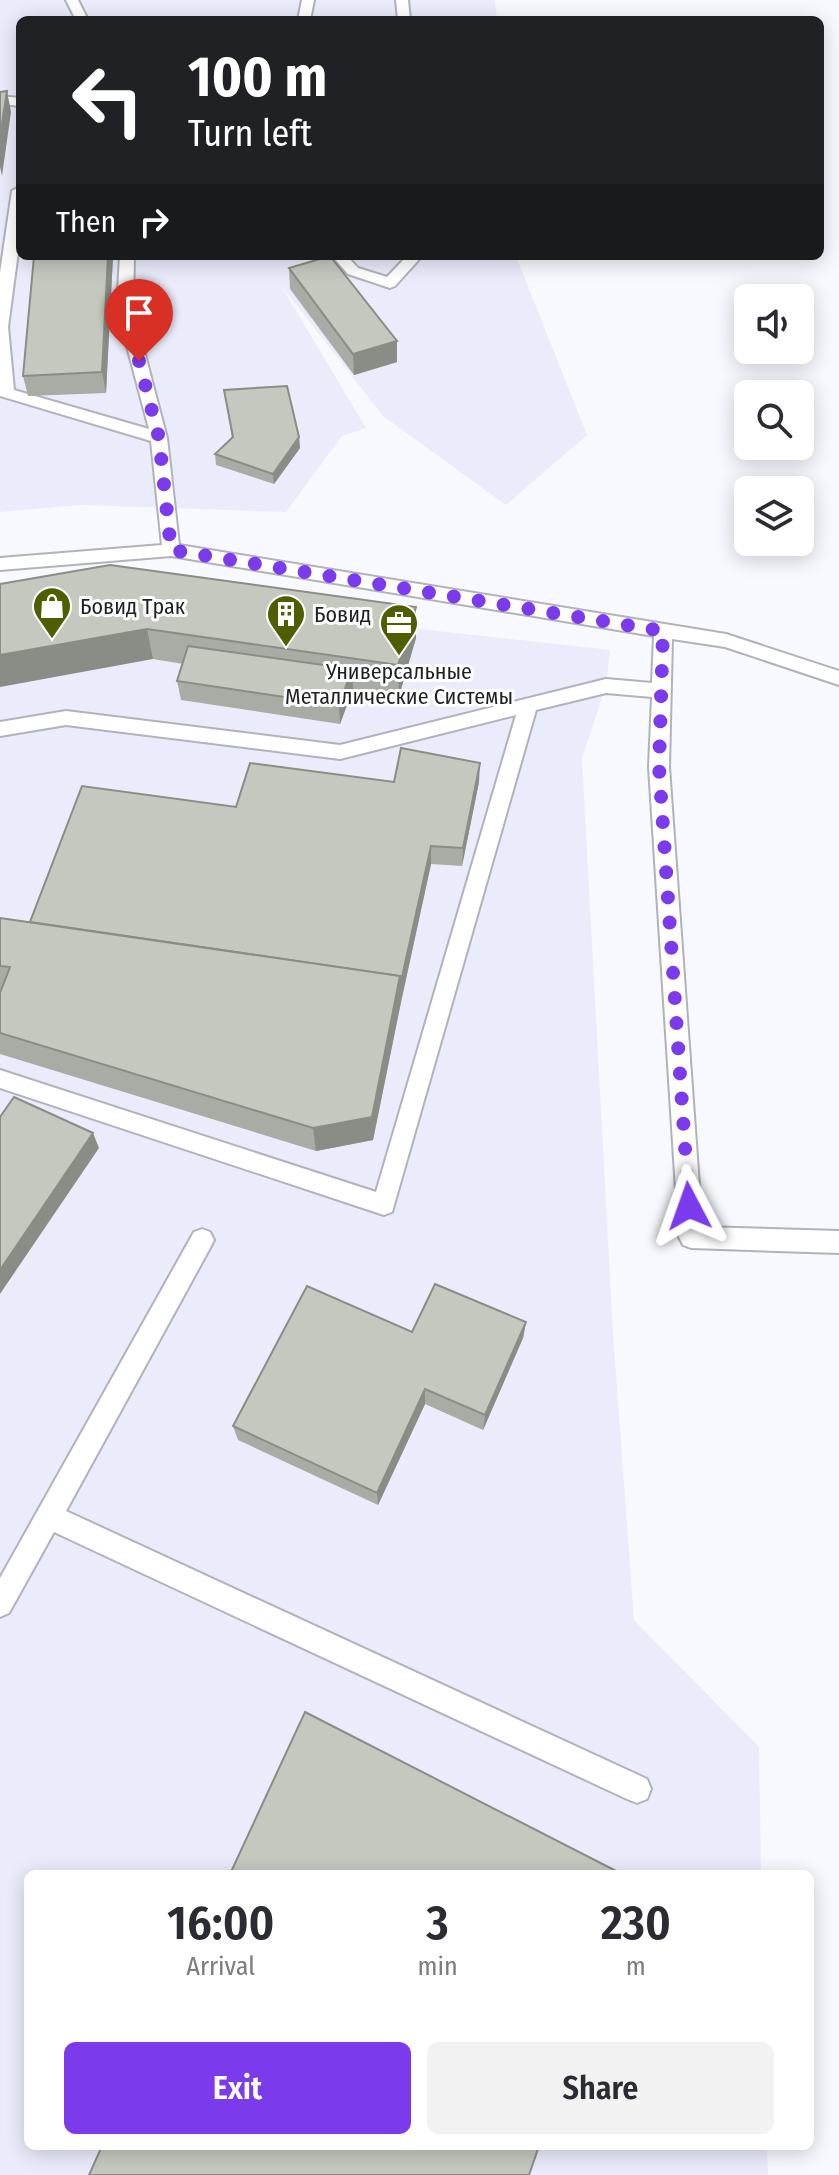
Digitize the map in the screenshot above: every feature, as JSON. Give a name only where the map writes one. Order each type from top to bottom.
[{"type":"lane","points":[[16,212],[0,327],[6,393],[159,438]]},
{"type":"lane","points":[[127,260],[125,309],[159,438],[171,550]]},
{"type":"lane","points":[[343,260],[353,271],[390,283],[411,260]]},
{"type":"lane","points":[[0,564],[171,550],[726,641],[839,678]]},
{"type":"lane","points":[[663,631],[659,767],[691,1237],[839,1242]]},
{"type":"lane","points":[[0,729],[66,718],[340,752],[606,686],[661,691]]},
{"type":"lane","points":[[0,1079],[384,1205],[528,705]]},
{"type":"lane","points":[[0,1604],[202,1240]]},
{"type":"lane","points":[[49,1516],[637,1789]]},
{"type":"shaded area","points":[[0,0],[495,0],[497,16],[16,16],[16,260],[518,260],[587,435],[506,505],[383,416],[280,284],[366,428],[342,436],[286,512],[81,505],[0,512]]},
{"type":"shaded area","points":[[112,595],[610,650],[606,686],[582,758],[613,1333],[634,1620],[759,1747],[761,1870],[24,1870],[24,2150],[767,2150],[768,2175],[0,2175],[0,610]]},
{"type":"building","points":[[7,91],[0,137],[0,92]]},
{"type":"building","points":[[34,260],[108,260],[102,372],[23,376]]},
{"type":"building","points":[[316,260],[333,260],[397,341],[353,354],[289,268]]},
{"type":"building","points":[[287,386],[299,437],[273,474],[215,454],[233,437],[224,390]]},
{"type":"building","points":[[110,565],[416,607],[398,665],[147,629],[0,655],[0,584]]},
{"type":"building","points":[[188,646],[352,669],[339,705],[177,681]]},
{"type":"building","points":[[401,748],[480,763],[463,848],[431,846],[400,986],[400,976],[30,922],[82,786],[236,807],[250,763],[394,782]]},
{"type":"building","points":[[0,918],[400,976],[372,1117],[313,1128],[0,1033],[0,993],[10,967],[0,966]]},
{"type":"building","points":[[14,1097],[93,1133],[0,1270],[0,1117]]},
{"type":"building","points":[[435,1284],[526,1322],[485,1415],[425,1389],[377,1493],[233,1426],[307,1286],[412,1332]]},
{"type":"building","points":[[305,1712],[614,1870],[232,1870]]},
{"type":"building","points":[[100,2150],[538,2150],[529,2175],[89,2175]]},
{"type":"place","name":"Бовид Трак","points":[[52,640]]},
{"type":"place","name":"Бовид","points":[[286,648]]},
{"type":"place","name":"Универсальные Металлические Системы","points":[[399,657]]},
{"type":"route","points":[[139,361],[159,438],[171,550],[663,631],[659,767],[689,1206]]}]
